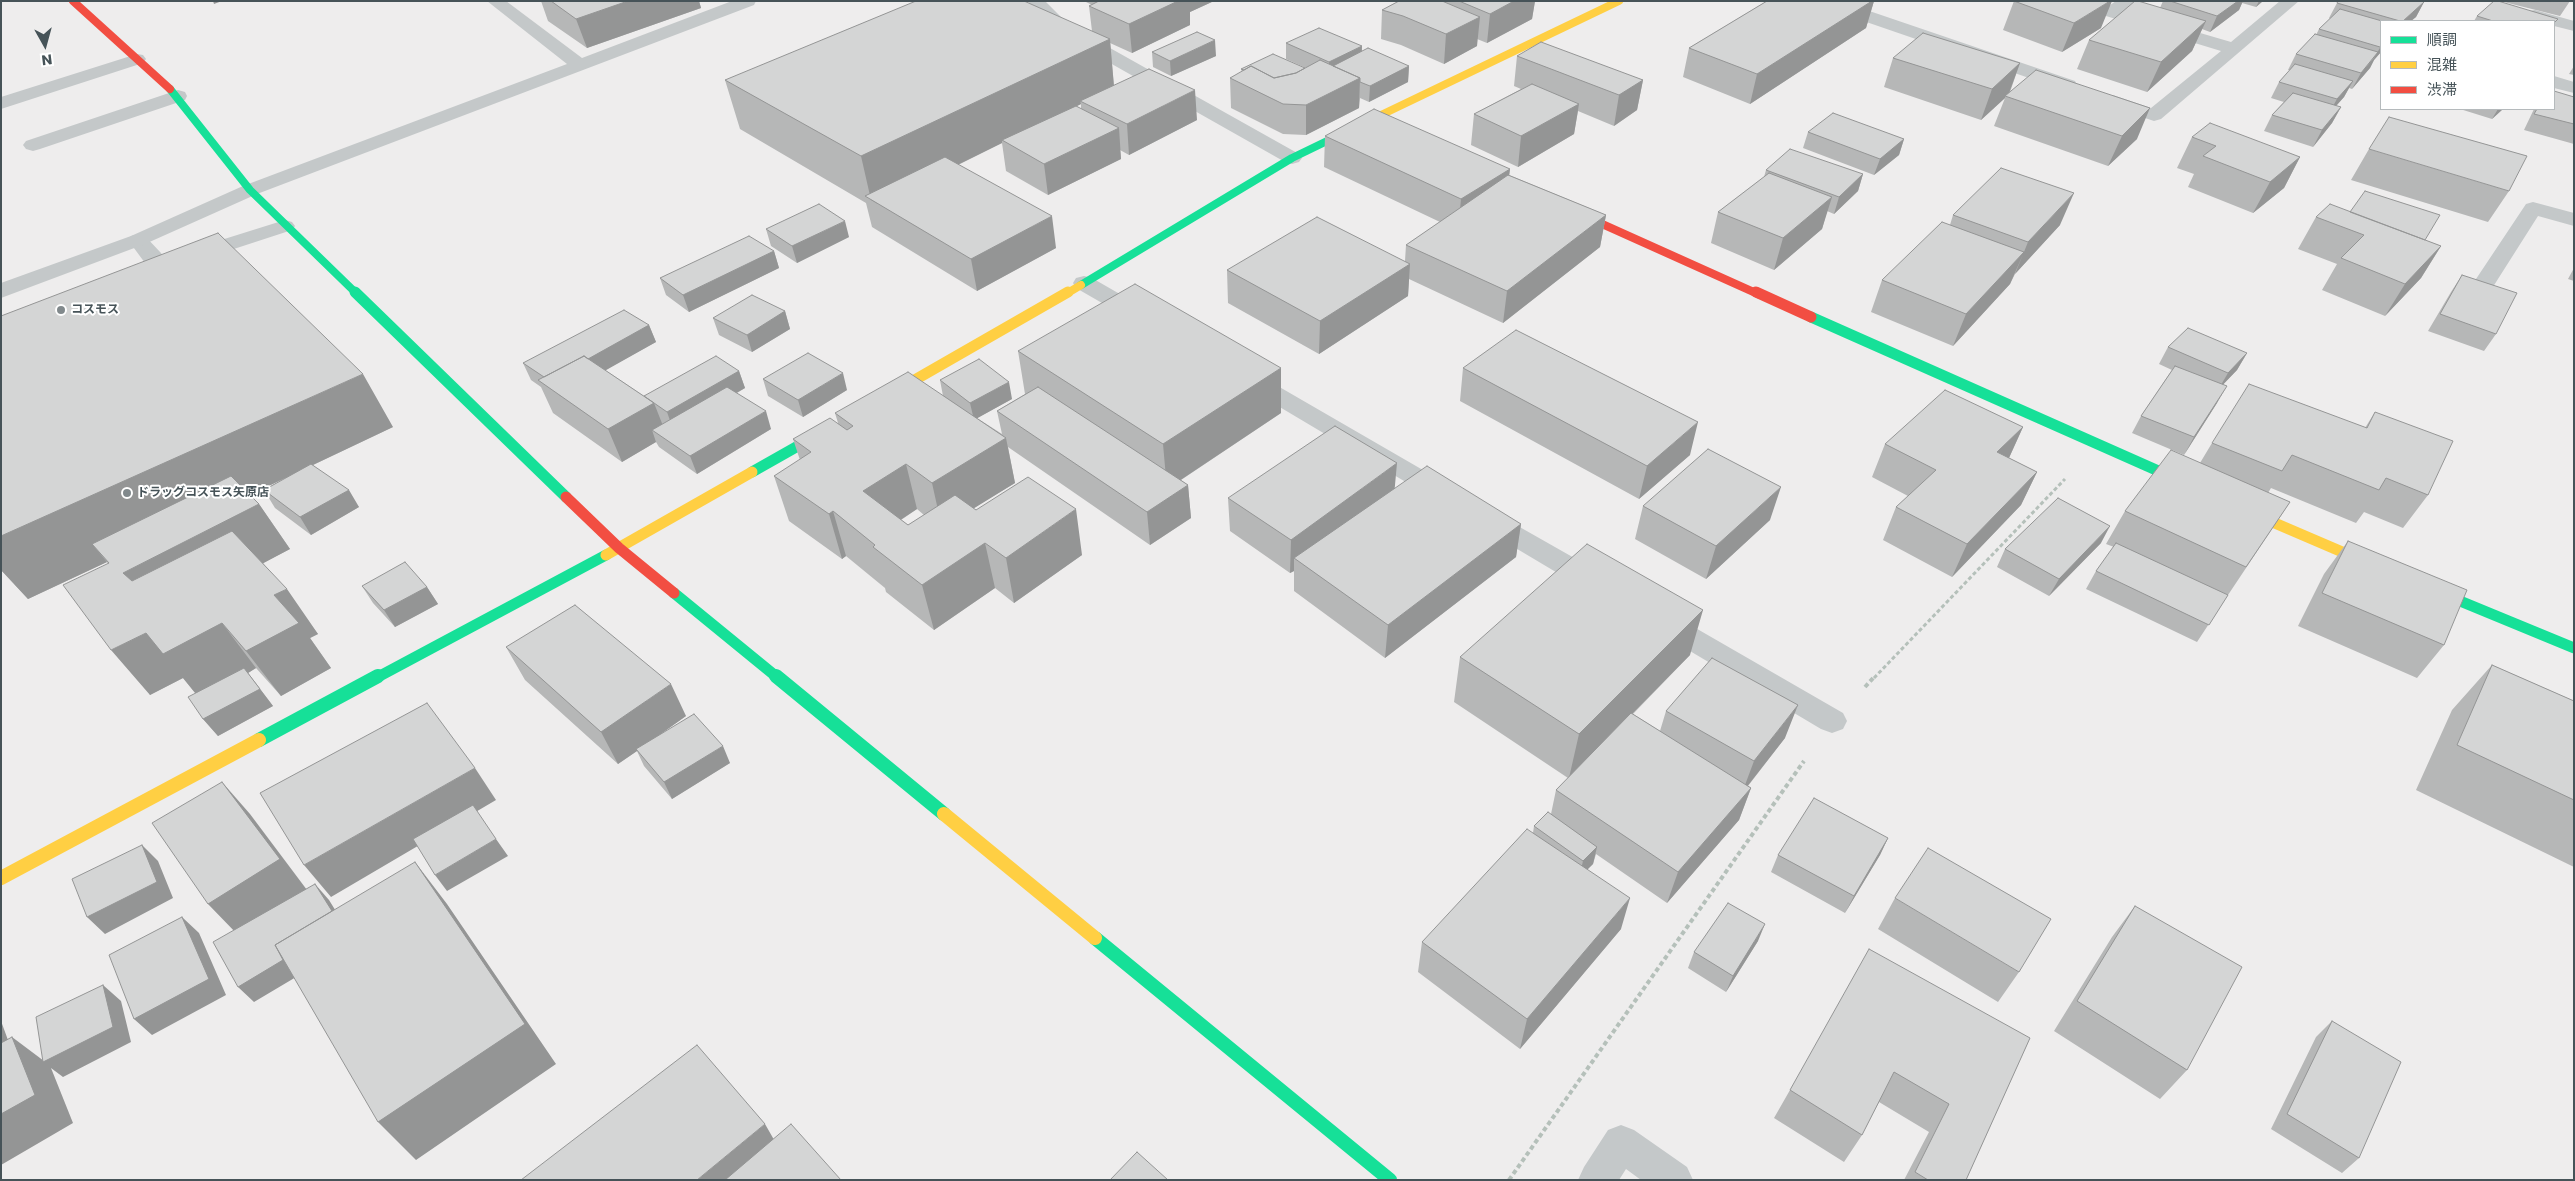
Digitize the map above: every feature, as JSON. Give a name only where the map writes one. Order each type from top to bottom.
[{"type":"street","points":[[73,1],[178,96],[250,190],[285,226],[619,548],[1390,1180]]},
{"type":"street","points":[[495,1],[580,65]]},
{"type":"street","points":[[1,291],[138,240],[250,190],[748,1]]},
{"type":"street","points":[[1035,1],[1063,29],[1292,158]]},
{"type":"street","points":[[878,400],[1084,283],[1292,158],[1619,1]]},
{"type":"street","points":[[1823,1],[2081,90]]},
{"type":"street","points":[[2128,1],[2112,12],[2234,49]]},
{"type":"street","points":[[2099,96],[2154,115],[2291,1]]},
{"type":"street","points":[[2535,15],[2553,20]]},
{"type":"street","points":[[2555,21],[2574,26]]},
{"type":"street","points":[[1,103],[137,60]]},
{"type":"street","points":[[2555,82],[2574,88]]},
{"type":"street","points":[[33,145],[178,96]]},
{"type":"street","points":[[1369,120],[1387,128]]},
{"type":"street","points":[[1560,205],[2205,492]]},
{"type":"street","points":[[2483,285],[2533,208],[2574,220]]},
{"type":"street","points":[[182,260],[285,226]]},
{"type":"street","points":[[138,240],[153,258]]},
{"type":"street","points":[[1084,283],[1161,328]]},
{"type":"street","points":[[1230,368],[1617,595]]},
{"type":"street","points":[[1,878],[619,548],[835,425]]},
{"type":"street","points":[[2232,504],[2384,570]]},
{"type":"street","points":[[2411,581],[2574,648]]},
{"type":"street","points":[[1643,610],[1832,722]]},
{"type":"street","points":[[1596,1180],[1621,1143],[1674,1180]]},
{"type":"path","points":[[1509,1180],[1832,722],[2098,444]]},
{"type":"building","points":[[551,1],[628,1],[576,19]]},
{"type":"building","points":[[916,1],[1024,1],[1110,39],[861,156],[725,80]]},
{"type":"building","points":[[1099,1],[1178,1],[1129,24],[1089,6]]},
{"type":"building","points":[[1399,1],[1442,1],[1480,17],[1446,34],[1403,16],[1382,10]]},
{"type":"building","points":[[1459,1],[1514,1],[1490,14]]},
{"type":"building","points":[[1767,1],[1872,1],[1757,74],[1689,48]]},
{"type":"building","points":[[2014,1],[2110,1],[2074,23]]},
{"type":"building","points":[[2135,1],[2206,21],[2161,62],[2089,40]]},
{"type":"building","points":[[2170,1],[2238,1],[2217,16]]},
{"type":"building","points":[[2338,1],[2424,2],[2404,20],[2396,20],[2337,3]]},
{"type":"building","points":[[2494,1],[2498,1],[2558,19],[2555,22],[2555,20],[2490,20],[2477,16]]},
{"type":"building","points":[[2340,9],[2380,20],[2380,47],[2319,29]]},
{"type":"building","points":[[1319,28],[1362,46],[1329,62],[1286,43]]},
{"type":"building","points":[[1197,32],[1215,40],[1170,61],[1152,52]]},
{"type":"building","points":[[1923,33],[2020,63],[1992,89],[1893,58]]},
{"type":"building","points":[[2315,34],[2378,52],[2361,73],[2296,54]]},
{"type":"building","points":[[1541,42],[1643,80],[1619,95],[1517,56]]},
{"type":"building","points":[[1368,48],[1409,66],[1370,86],[1360,82],[1360,78],[1333,66]]},
{"type":"building","points":[[1273,54],[1305,68],[1296,73],[1274,78],[1251,66],[1244,70],[1241,69]]},
{"type":"building","points":[[1320,60],[1360,78],[1306,105],[1283,104],[1230,78],[1251,66],[1274,78],[1296,73]]},
{"type":"building","points":[[2295,64],[2353,81],[2337,99],[2279,82]]},
{"type":"building","points":[[1149,69],[1195,90],[1127,124],[1080,101]]},
{"type":"building","points":[[2036,70],[2150,108],[2122,136],[2005,96]]},
{"type":"building","points":[[1532,84],[1579,104],[1521,136],[1474,114]]},
{"type":"building","points":[[2555,91],[2574,97],[2574,124],[2534,114],[2536,110],[2555,110]]},
{"type":"building","points":[[2293,93],[2341,107],[2322,130],[2272,115]]},
{"type":"building","points":[[1076,106],[1119,128],[1044,164],[1002,140]]},
{"type":"building","points":[[1374,109],[1510,169],[1461,199],[1325,136]]},
{"type":"building","points":[[1833,113],[1904,139],[1880,159],[1808,132]]},
{"type":"building","points":[[2389,117],[2527,156],[2509,191],[2369,149]]},
{"type":"building","points":[[2210,123],[2300,157],[2270,182],[2203,156],[2216,146],[2192,137]]},
{"type":"building","points":[[1790,149],[1863,174],[1839,197],[1766,170]]},
{"type":"building","points":[[945,157],[1052,216],[971,259],[865,196]]},
{"type":"building","points":[[2001,168],[2074,193],[2028,242],[1953,215]]},
{"type":"building","points":[[1769,173],[1832,197],[1783,238],[1718,212]]},
{"type":"building","points":[[1508,175],[1606,215],[1507,291],[1406,245]]},
{"type":"building","points":[[2365,191],[2440,215],[2425,240],[2350,212]]},
{"type":"building","points":[[819,204],[845,221],[792,246],[766,229]]},
{"type":"building","points":[[2330,204],[2441,246],[2405,284],[2341,258],[2364,235],[2316,217]]},
{"type":"building","points":[[1317,217],[1410,264],[1320,321],[1227,270]]},
{"type":"building","points":[[1942,222],[2024,252],[1966,314],[1882,280]]},
{"type":"building","name":"ドラッグコスモス矢原店","points":[[218,233],[363,374],[1,536],[1,316]]},
{"type":"building","points":[[749,236],[774,251],[683,295],[660,278]]},
{"type":"building","points":[[2462,275],[2517,293],[2496,334],[2440,314]]},
{"type":"building","points":[[1135,284],[1281,368],[1163,444],[1018,351]]},
{"type":"building","points":[[752,295],[785,311],[747,335],[713,318]]},
{"type":"building","points":[[624,310],[649,325],[588,359],[584,356],[544,377],[523,363]]},
{"type":"building","points":[[2188,328],[2247,353],[2228,373],[2168,347]]},
{"type":"building","points":[[1516,330],[1698,422],[1647,466],[1463,368]]},
{"type":"building","points":[[808,353],[843,373],[798,400],[763,379]]},
{"type":"building","points":[[584,356],[654,403],[608,429],[538,380]]},
{"type":"building","points":[[716,356],[739,371],[667,412],[644,396]]},
{"type":"building","points":[[979,359],[1009,382],[970,403],[940,380]]},
{"type":"building","points":[[2175,366],[2227,386],[2194,437],[2141,416]]},
{"type":"building","points":[[908,372],[1006,438],[932,483],[906,464],[863,491],[908,525],[955,495],[976,510],[1028,477],[1076,509],[1006,558],[985,543],[922,585],[873,547],[875,545],[833,511],[829,514],[774,476],[811,452],[793,439],[830,418],[847,430],[853,426],[835,413]]},
{"type":"building","points":[[2249,384],[2367,428],[2375,412],[2453,441],[2428,495],[2386,478],[2379,490],[2292,455],[2282,471],[2212,443]]},
{"type":"building","points":[[727,387],[766,411],[690,456],[652,430]]},
{"type":"building","points":[[1038,387],[1188,485],[1147,512],[997,411]]},
{"type":"building","points":[[1945,390],[2023,427],[1997,452],[2037,472],[1967,544],[1896,507],[1936,470],[1885,444]]},
{"type":"building","points":[[1335,426],[1397,463],[1291,540],[1228,498]]},
{"type":"building","points":[[1708,449],[1781,487],[1716,546],[1643,506]]},
{"type":"building","points":[[2171,450],[2290,502],[2246,567],[2125,511]]},
{"type":"building","points":[[311,464],[349,490],[300,517],[264,490]]},
{"type":"building","points":[[1427,466],[1521,524],[1388,625],[1294,558]]},
{"type":"building","points":[[231,476],[259,504],[123,573],[132,581],[232,531],[287,589],[274,595],[299,623],[246,651],[222,623],[163,654],[146,633],[111,650],[63,585],[109,563],[92,544]]},
{"type":"building","points":[[2058,498],[2110,526],[2059,579],[2005,549]]},
{"type":"building","points":[[2348,541],[2467,590],[2444,645],[2322,593]]},
{"type":"building","points":[[2116,543],[2228,595],[2209,625],[2096,571]]},
{"type":"building","points":[[1587,544],[1703,610],[1579,734],[1460,657]]},
{"type":"building","points":[[405,562],[427,587],[384,610],[362,586]]},
{"type":"building","points":[[575,605],[671,684],[601,732],[506,647]]},
{"type":"building","points":[[1712,658],[1798,705],[1754,761],[1666,711]]},
{"type":"building","points":[[2492,665],[2574,701],[2574,800],[2457,745]]},
{"type":"building","points":[[244,668],[260,689],[203,719],[188,697]]},
{"type":"building","points":[[427,703],[475,768],[304,865],[260,793]]},
{"type":"building","points":[[1631,713],[1751,788],[1678,872],[1556,790]]},
{"type":"building","points":[[694,714],[723,746],[664,782],[636,749]]},
{"type":"building","points":[[222,782],[280,859],[208,904],[152,823]]},
{"type":"building","points":[[1814,798],[1888,838],[1854,896],[1778,855]]},
{"type":"building","points":[[473,805],[496,839],[435,875],[413,839]]},
{"type":"building","points":[[1548,812],[1597,847],[1583,861],[1534,826]]},
{"type":"building","points":[[1527,829],[1630,898],[1527,1019],[1422,942]]},
{"type":"building","points":[[142,845],[157,882],[87,917],[72,879]]},
{"type":"building","points":[[1928,848],[2051,919],[2019,972],[1895,898]]},
{"type":"building","points":[[415,862],[525,1024],[378,1122],[275,945]]},
{"type":"building","points":[[315,884],[332,911],[275,945],[283,960],[238,987],[213,942]]},
{"type":"building","points":[[1728,903],[1765,924],[1733,976],[1694,952]]},
{"type":"building","points":[[2135,906],[2242,967],[2187,1070],[2077,1001]]},
{"type":"building","points":[[182,917],[209,979],[134,1019],[109,955]]},
{"type":"building","points":[[1869,949],[2030,1038],[1966,1180],[1928,1180],[1915,1172],[1949,1104],[1894,1072],[1862,1135],[1790,1090]]},
{"type":"building","points":[[103,985],[113,1027],[43,1062],[36,1017]]},
{"type":"building","points":[[2332,1021],[2401,1062],[2359,1158],[2287,1114]]},
{"type":"building","points":[[12,1037],[35,1095],[1,1114],[1,1043]]},
{"type":"building","points":[[697,1045],[765,1124],[697,1180],[521,1180]]},
{"type":"building","points":[[791,1124],[841,1180],[725,1180]]},
{"type":"building","points":[[1137,1152],[1168,1180],[1110,1180]]},
{"type":"traffic: fast","points":[[170,89],[250,190],[566,497]]},
{"type":"traffic: fast","points":[[1081,285],[1292,158],[1356,127]]},
{"type":"traffic: fast","points":[[1811,317],[2190,485]]},
{"type":"traffic: fast","points":[[752,472],[828,429]]},
{"type":"traffic: fast","points":[[259,740],[606,555]]},
{"type":"traffic: fast","points":[[2426,587],[2574,648]]},
{"type":"traffic: fast","points":[[674,593],[944,814]]},
{"type":"traffic: fast","points":[[1095,938],[1390,1180]]},
{"type":"traffic: slow","points":[[1356,127],[1619,1]]},
{"type":"traffic: slow","points":[[885,397],[1081,285]]},
{"type":"traffic: slow","points":[[606,555],[752,472]]},
{"type":"traffic: slow","points":[[2242,509],[2375,566]]},
{"type":"traffic: slow","points":[[1,878],[259,740]]},
{"type":"traffic: slow","points":[[944,814],[1095,938]]},
{"type":"traffic: jam","points":[[73,1],[170,89]]},
{"type":"traffic: jam","points":[[1571,210],[1811,317]]},
{"type":"traffic: jam","points":[[566,497],[619,548],[674,593]]},
{"type":"place","name":"コスモス","points":[[61,310]]},
{"type":"place","name":"ドラッグコスモス矢原店","points":[[127,493]]}]
